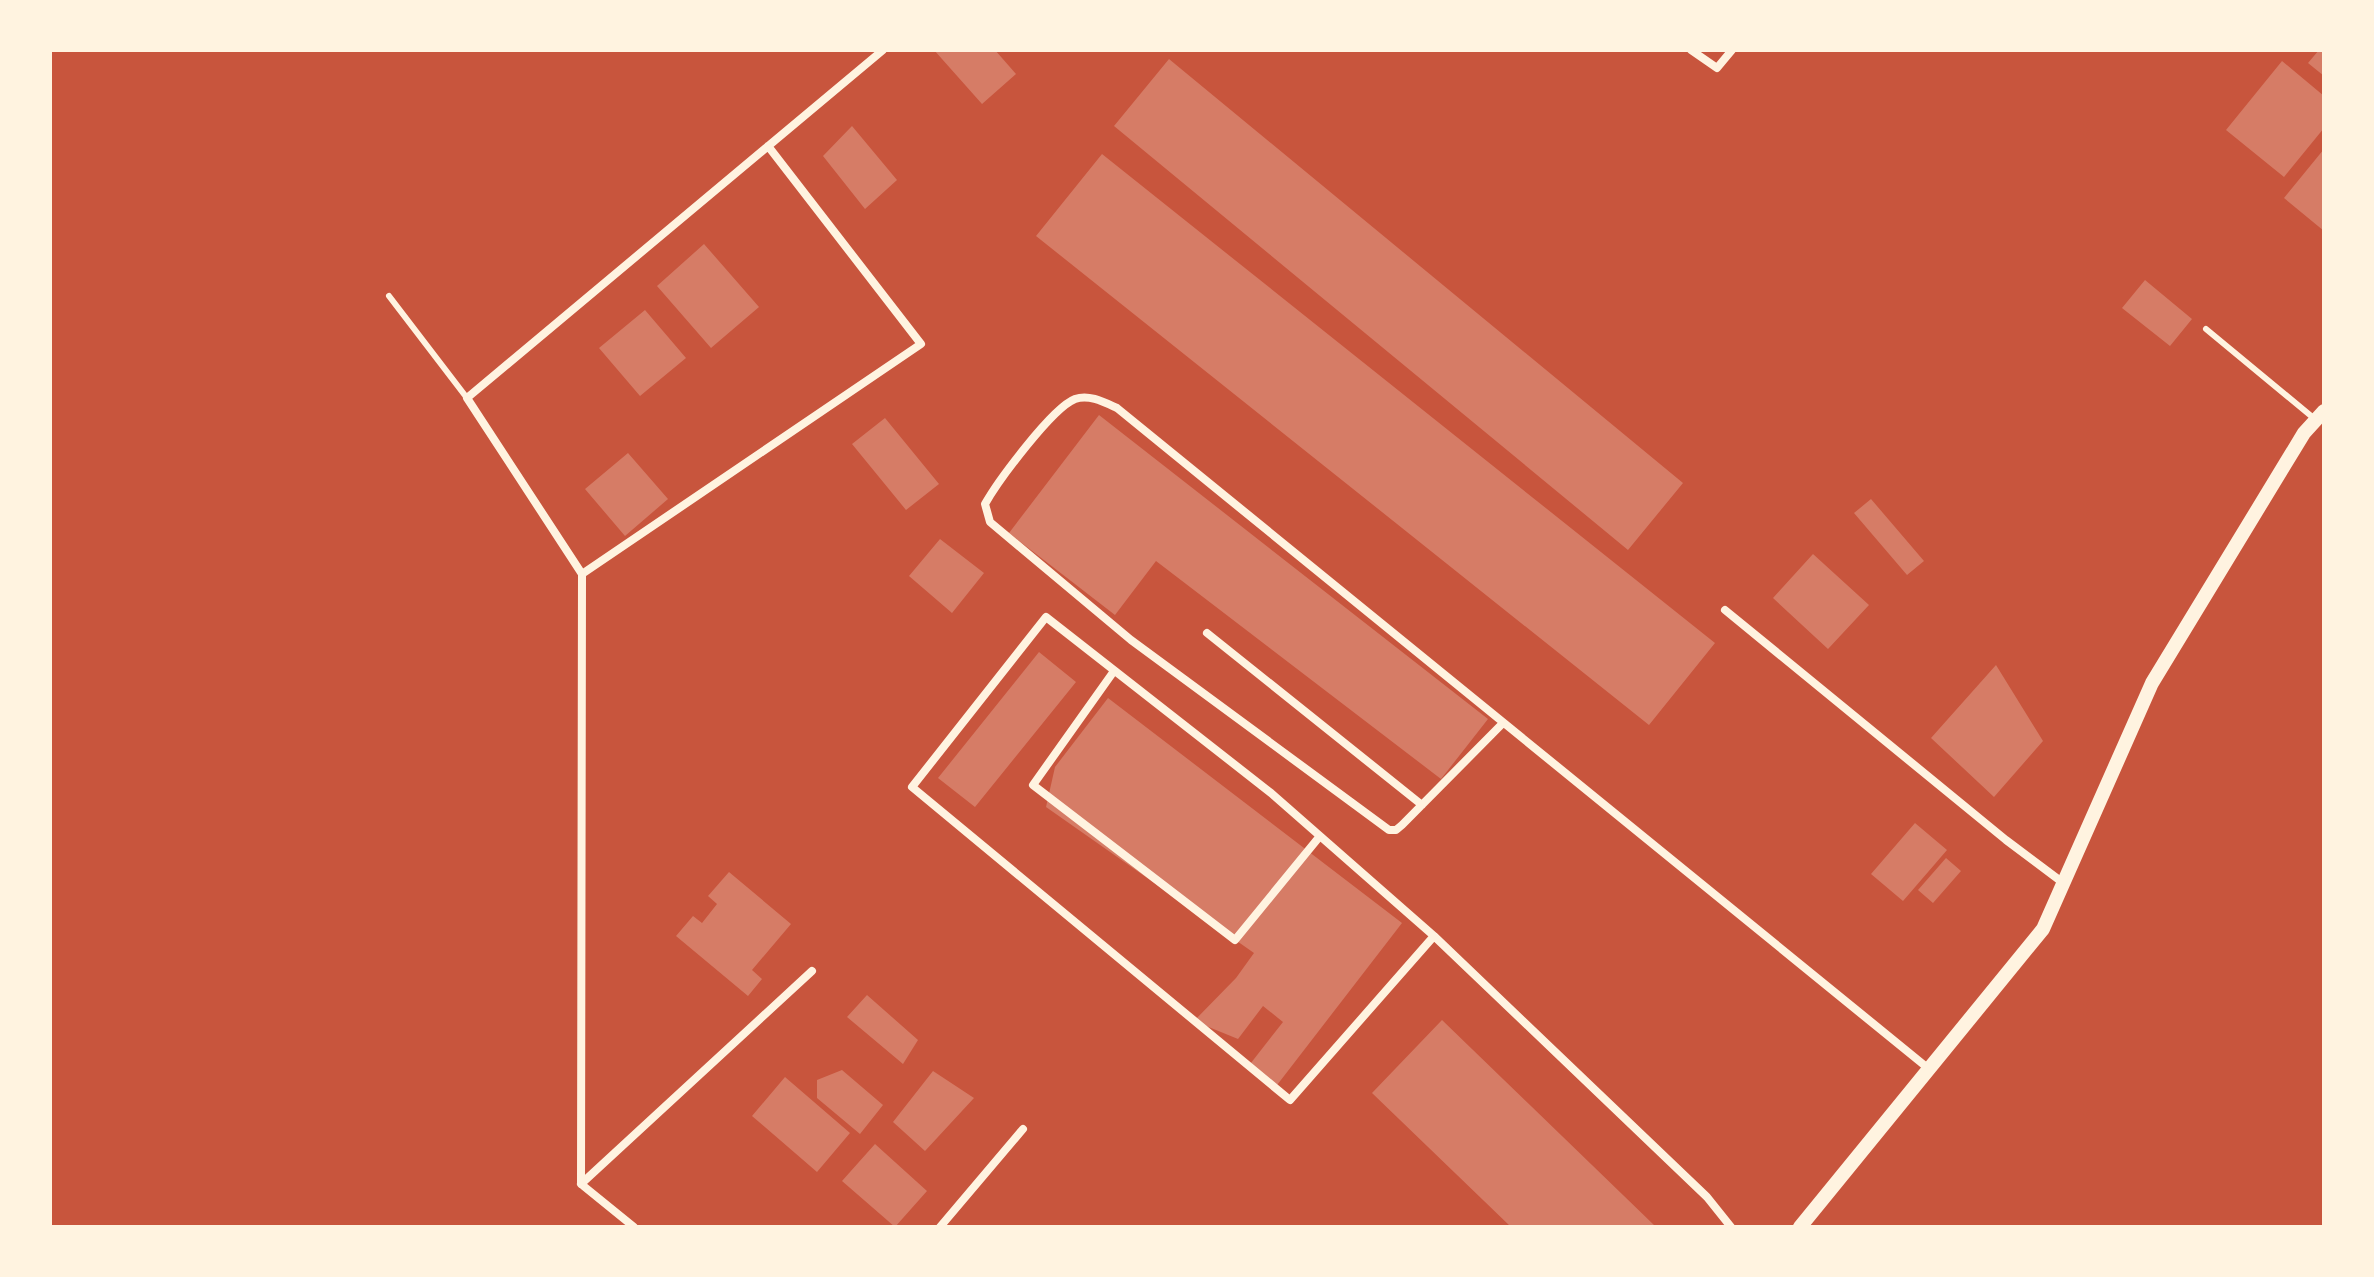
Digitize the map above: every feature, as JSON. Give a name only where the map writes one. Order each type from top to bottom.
[{"type":"street","points":[[581,1184],[582,574],[467,398],[883,50]]},
{"type":"street","points":[[1691,50],[1717,68],[1732,50]]},
{"type":"street","points":[[582,574],[921,344],[768,146]]},
{"type":"street","points":[[1503,723],[1396,830],[1382,826],[1131,640],[990,522],[985,504],[1055,412],[1076,399],[1095,398],[1117,408],[1929,1069]]},
{"type":"street","points":[[1800,1227],[2043,929],[2152,683],[2304,433],[2320,415]]},
{"type":"street","points":[[1725,610],[2006,840],[2062,882]]},
{"type":"street","points":[[1434,936],[1290,1100],[912,787],[1046,617],[1271,793],[1434,936],[1707,1197],[1731,1227]]},
{"type":"street","points":[[1207,633],[1422,805]]},
{"type":"street","points":[[1114,671],[1033,785],[1235,940],[1320,836]]},
{"type":"street","points":[[581,1184],[812,971]]},
{"type":"street","points":[[940,1227],[1023,1129]]},
{"type":"street","points":[[581,1184],[634,1227]]},
{"type":"lane","points":[[389,296],[467,398]]},
{"type":"lane","points":[[2206,329],[2320,415]]},
{"type":"building","points":[[934,50],[995,50],[1016,74],[982,104]]},
{"type":"building","points":[[2319,50],[2324,50],[2324,76],[2308,63]]},
{"type":"building","points":[[1169,59],[1683,483],[1628,550],[1114,126]]},
{"type":"building","points":[[2282,61],[2324,96],[2324,128],[2284,177],[2226,130]]},
{"type":"building","points":[[852,126],[897,180],[865,209],[823,156]]},
{"type":"building","points":[[2324,149],[2324,231],[2284,198]]},
{"type":"building","points":[[1102,154],[1715,643],[1649,725],[1036,236]]},
{"type":"building","points":[[704,244],[759,307],[711,348],[657,286]]},
{"type":"building","points":[[2145,280],[2192,319],[2170,346],[2122,308]]},
{"type":"building","points":[[645,310],[686,358],[640,396],[599,348]]},
{"type":"building","points":[[1099,415],[1488,719],[1441,779],[1156,561],[1115,615],[1009,533]]},
{"type":"building","points":[[885,418],[939,484],[906,510],[852,444]]},
{"type":"building","points":[[628,453],[668,499],[625,536],[585,489]]},
{"type":"building","points":[[1871,499],[1924,561],[1907,575],[1854,513]]},
{"type":"building","points":[[940,539],[984,573],[952,613],[909,576]]},
{"type":"building","points":[[1813,554],[1869,605],[1828,649],[1773,598]]},
{"type":"building","points":[[1039,652],[1076,682],[975,807],[938,778]]},
{"type":"building","points":[[1996,665],[2043,741],[1994,797],[1931,738]]},
{"type":"building","points":[[1108,698],[1402,923],[1274,1089],[1247,1068],[1283,1022],[1263,1006],[1238,1039],[1194,1021],[1236,978],[1254,953],[1046,807],[1055,767]]},
{"type":"building","points":[[1915,823],[1947,850],[1903,901],[1871,874]]},
{"type":"building","points":[[1946,858],[1961,871],[1933,903],[1918,890]]},
{"type":"building","points":[[729,872],[791,924],[752,970],[762,979],[748,996],[676,936],[693,916],[702,923],[717,904],[708,896]]},
{"type":"building","points":[[867,995],[918,1040],[903,1064],[847,1017]]},
{"type":"building","points":[[1442,1020],[1654,1225],[1511,1227],[1372,1093]]},
{"type":"building","points":[[842,1070],[883,1105],[860,1134],[817,1098],[817,1080]]},
{"type":"building","points":[[933,1071],[974,1098],[925,1151],[893,1122]]},
{"type":"building","points":[[785,1077],[850,1133],[817,1172],[752,1116]]},
{"type":"building","points":[[875,1144],[927,1191],[895,1227],[842,1181]]}]
